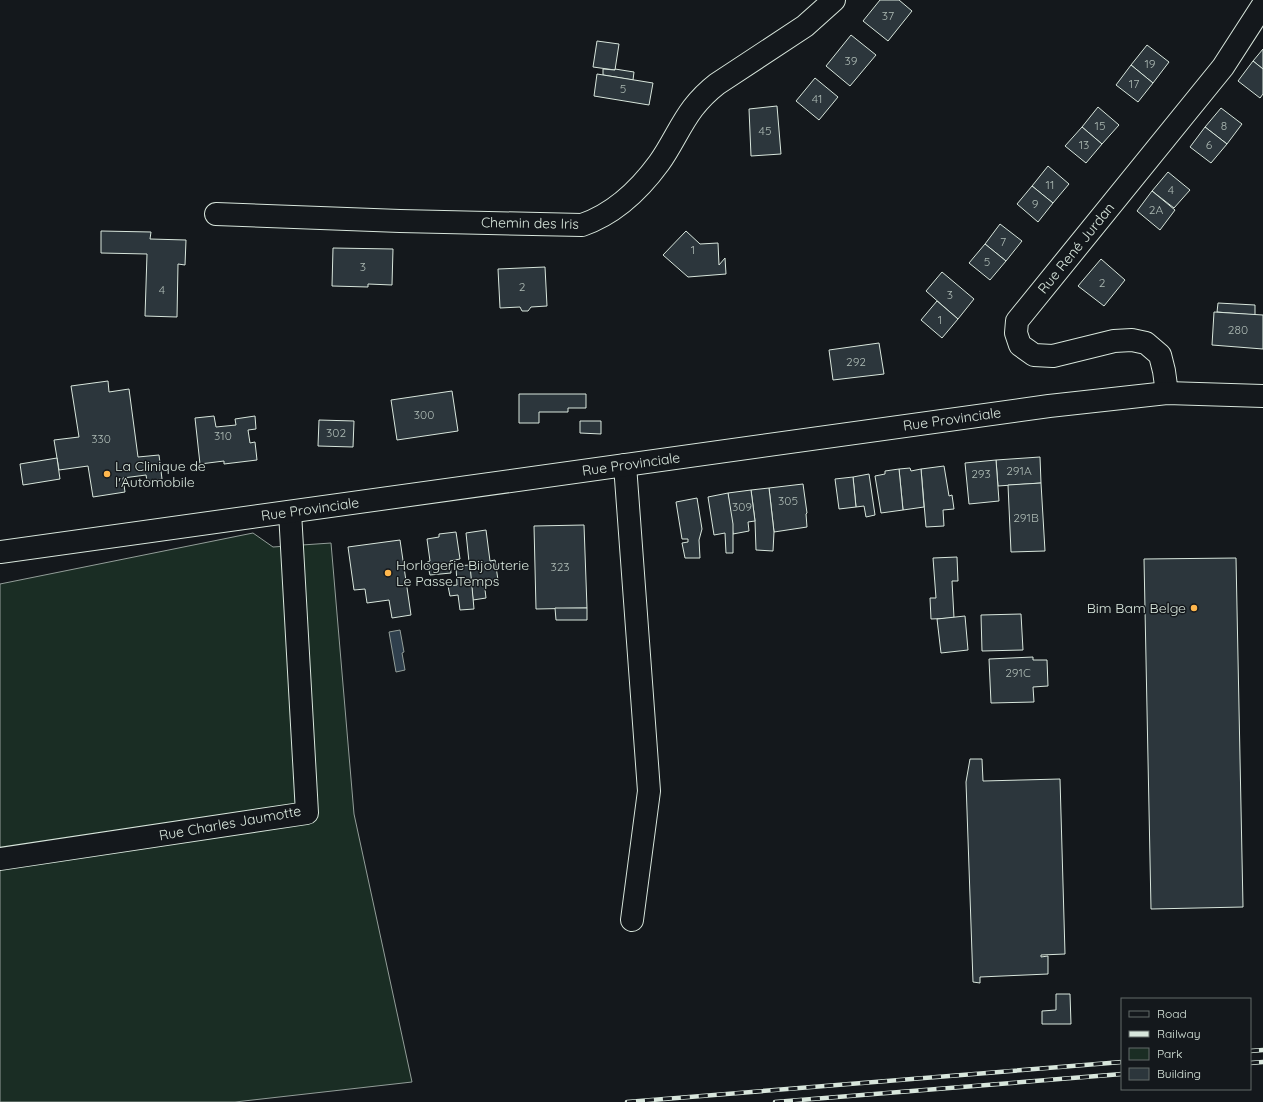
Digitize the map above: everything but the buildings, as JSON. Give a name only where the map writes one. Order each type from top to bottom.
[{"type":"main road","name":"Chemin des Iris","points":[[216,214],[400,221],[582,225],[595,220],[615,208],[646,179],[660,162],[693,108],[705,94],[717,84],[805,26],[834,0]]},
{"type":"main road","name":"Rue René Jurdan","points":[[1167,393],[1160,355],[1146,343],[1132,340],[1114,341],[1053,356],[1034,355],[1020,345],[1016,333],[1017,321],[1223,67],[1263,5]]},
{"type":"main road","name":"Rue Provinciale","points":[[0,552],[1049,406],[1167,393],[1263,396]]},
{"type":"main road","points":[[625,465],[649,791],[632,920]]},
{"type":"main road","name":"Rue Charles Jaumotte","points":[[0,859],[307,813],[290,512]]},
{"type":"green space","points":[[253,533],[273,547],[331,543],[354,814],[412,1082],[235,1102],[0,1102],[0,584]]},
{"type":"water","points":[[400,630],[404,652],[402,653],[405,670],[396,672],[389,632]]},
{"type":"railway","points":[[1251,1051],[1263,1050]]},
{"type":"railway","points":[[627,1102],[1121,1062]]},
{"type":"railway","points":[[1251,1063],[1263,1062]]},
{"type":"railway","points":[[775,1102],[1121,1074]]},
{"type":"place","name":"La Clinique de l'Automobile","points":[[107,474]]},
{"type":"place","name":"Horlogerie Bijouterie Le Passe Temps","points":[[388,573]]},
{"type":"place","name":"Bim Bam Belge","points":[[1194,608]]}]
